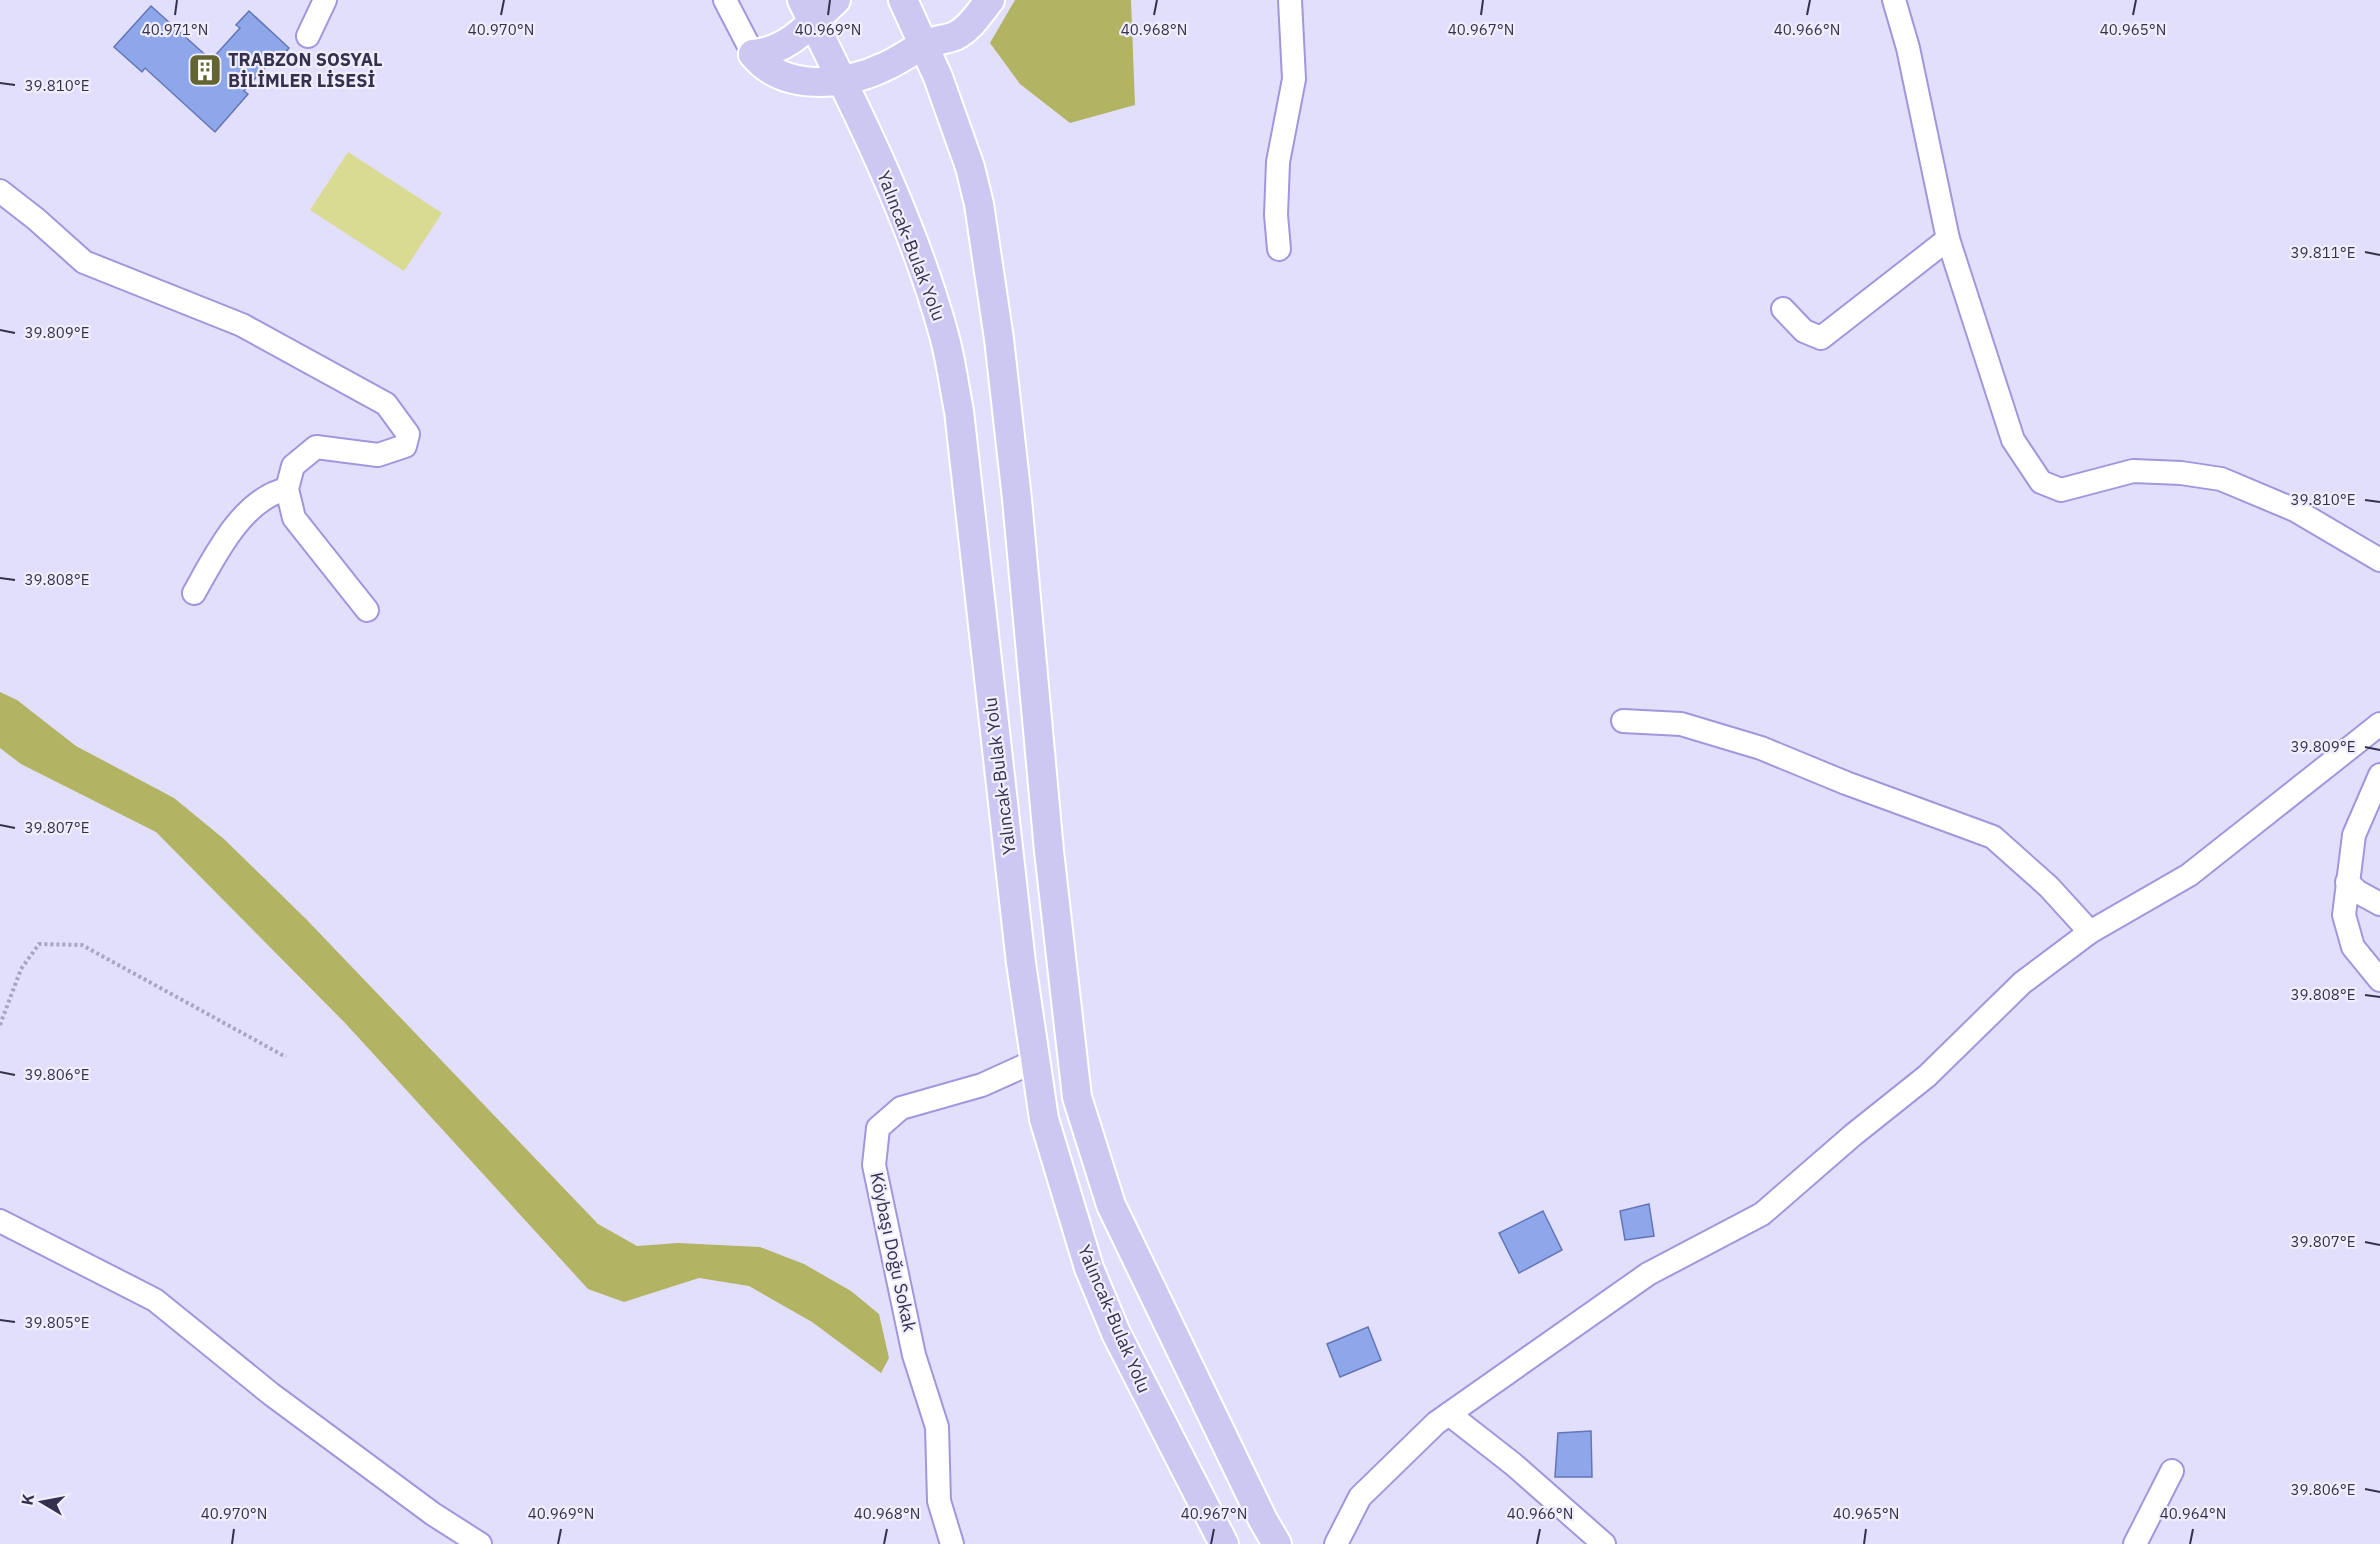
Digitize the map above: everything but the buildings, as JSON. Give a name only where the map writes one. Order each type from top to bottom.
[{"type":"main road","points":[[836,0],[808,11],[801,34],[775,49],[753,54],[762,66],[784,77],[815,81],[843,79],[885,67],[925,45],[957,35],[990,0]]},
{"type":"main road","points":[[903,0],[925,45],[970,166],[979,204],[999,339],[1049,851],[1077,1097],[1111,1204],[1263,1520],[1278,1544]]},
{"type":"main road","name":"Yalıncak-Bulak Yolu","points":[[808,11],[843,79],[922,266],[947,347],[959,411],[1021,963],[1044,1119],[1089,1268],[1116,1333],[1193,1488],[1224,1544]]},
{"type":"street","points":[[308,36],[325,0]]},
{"type":"street","points":[[724,0],[753,54]]},
{"type":"street","points":[[1279,249],[1276,215],[1278,162],[1294,79],[1290,0]]},
{"type":"street","points":[[1894,0],[1908,48],[1948,239],[2013,440],[2041,482],[2061,490],[2133,471],[2181,473],[2221,479],[2295,510],[2380,560]]},
{"type":"street","points":[[0,192],[36,219],[84,262],[242,325],[386,404],[408,434],[405,446],[378,455],[316,447],[293,466],[287,489],[294,518],[367,610]]},
{"type":"street","points":[[1783,309],[1804,331],[1821,338],[1948,239]]},
{"type":"street","points":[[194,593],[231,529],[273,492],[287,489]]},
{"type":"street","points":[[1623,721],[1681,724],[1761,748],[1846,783],[1993,837],[2049,887],[2090,932]]},
{"type":"street","points":[[1336,1544],[1360,1497],[1436,1423],[1648,1274],[1762,1214],[1853,1135],[1927,1076],[2022,983],[2090,932],[2189,875],[2380,724]]},
{"type":"street","points":[[2380,775],[2354,835],[2344,915],[2353,947],[2380,980]]},
{"type":"street","points":[[2348,882],[2358,892],[2380,904]]},
{"type":"street","name":"Köybaşı Doğu Sokak","points":[[952,1544],[939,1502],[937,1427],[914,1355],[874,1165],[878,1128],[901,1108],[982,1085],[1035,1061]]},
{"type":"street","points":[[0,1221],[154,1300],[271,1394],[433,1514],[480,1544]]},
{"type":"street","points":[[1449,1414],[1513,1464],[1604,1544]]},
{"type":"street","points":[[2135,1544],[2172,1471]]},
{"type":"path","points":[[0,1025],[21,969],[39,944],[82,945],[286,1057]]},
{"type":"green space","points":[[348,152],[442,213],[404,271],[310,210]]},
{"type":"shaded area","points":[[1015,0],[1131,0],[1135,105],[1070,123],[1020,84],[990,43]]},
{"type":"shaded area","points":[[0,692],[17,700],[76,746],[174,798],[224,839],[306,919],[598,1224],[637,1246],[678,1243],[760,1247],[804,1264],[851,1291],[879,1314],[889,1358],[881,1373],[812,1322],[749,1286],[699,1278],[624,1302],[588,1289],[346,1024],[156,832],[21,764],[0,748]]},
{"type":"place","name":"TRABZON SOSYAL BİLİMLER LİSESİ","points":[[205,70]]}]
